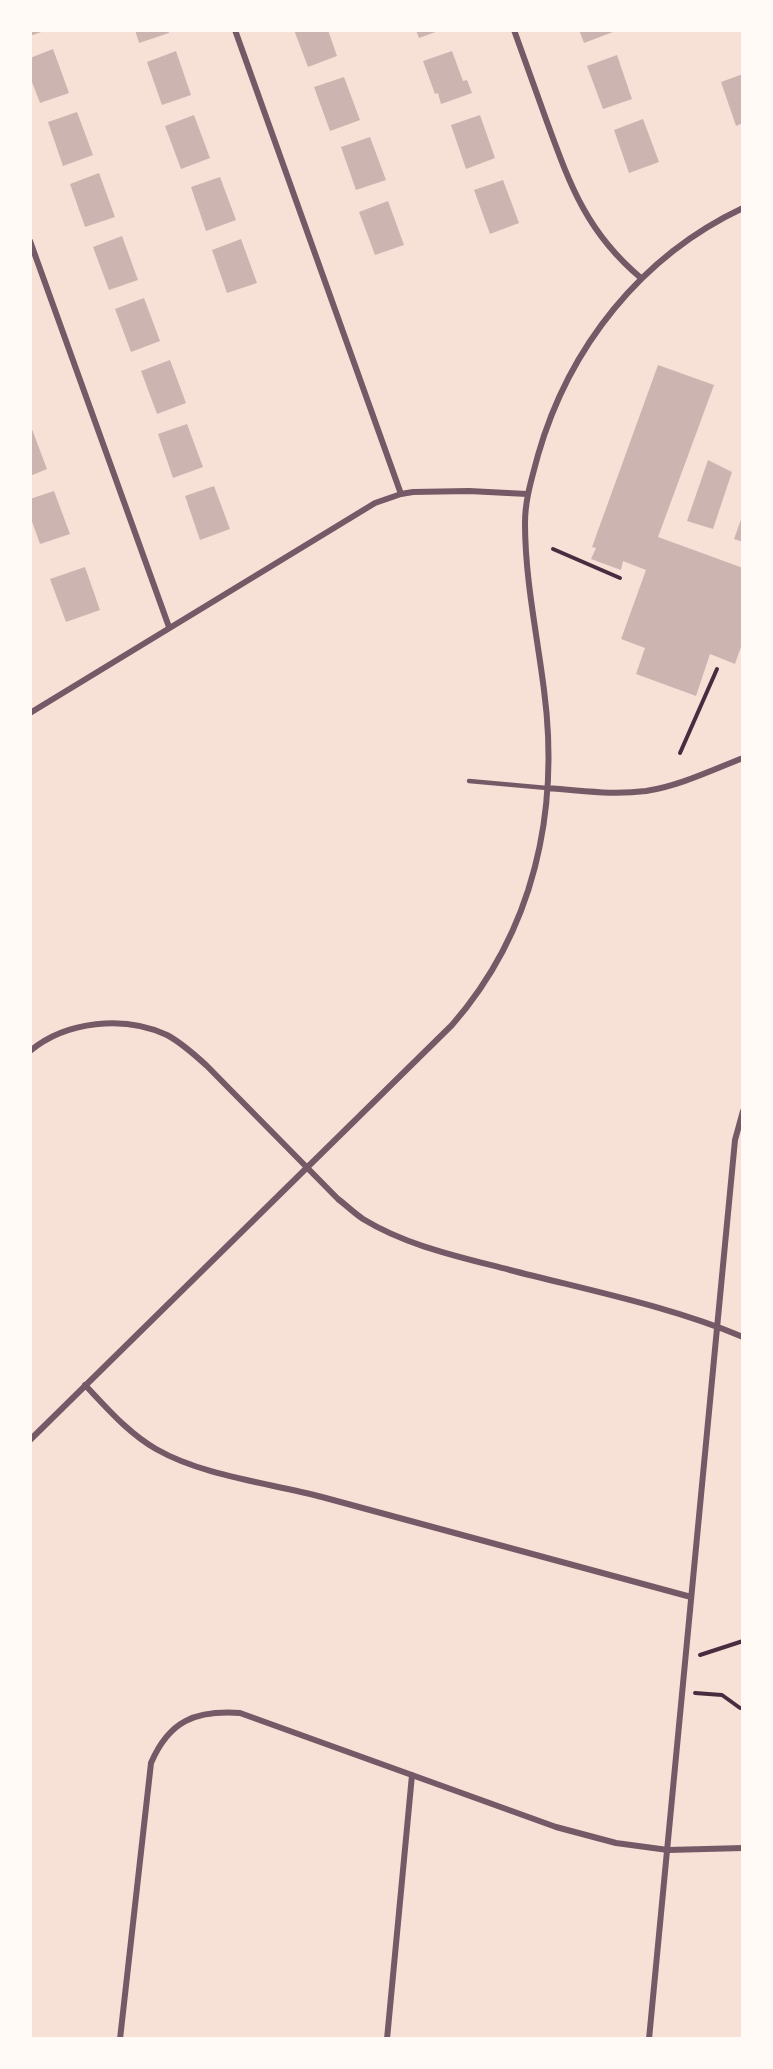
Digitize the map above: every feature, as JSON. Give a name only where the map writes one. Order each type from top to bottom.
[{"type":"street","points":[[235,30],[401,494]]},
{"type":"street","points":[[514,30],[569,183],[604,241],[641,278]]},
{"type":"street","points":[[30,1440],[452,1025],[491,970],[518,919],[538,858],[548,788],[549,738],[529,587],[525,523],[527,494],[551,414],[573,366],[591,337],[641,278],[698,233],[743,208]]},
{"type":"street","points":[[30,242],[169,627]]},
{"type":"street","points":[[30,712],[375,504],[401,494],[469,491],[527,494]]},
{"type":"street","points":[[548,788],[612,793],[648,791],[743,758]]},
{"type":"street","points":[[30,1051],[65,1031],[100,1024],[129,1024],[164,1034],[207,1066],[338,1199],[361,1218],[431,1249],[718,1326],[743,1337]]},
{"type":"street","points":[[650,2039],[735,1140],[743,1112]]},
{"type":"street","points":[[85,1385],[120,1422],[142,1440],[193,1466],[360,1507],[691,1597]]},
{"type":"street","points":[[120,2039],[151,1762],[159,1743],[166,1735],[198,1716],[217,1711],[240,1713],[555,1827],[616,1843],[668,1850],[702,1851],[743,1848]]},
{"type":"street","points":[[387,2039],[412,1775]]},
{"type":"lane","points":[[470,781],[548,788]]},
{"type":"path","points":[[553,549],[620,578]]},
{"type":"path","points":[[680,753],[717,669]]},
{"type":"path","points":[[685,1660],[743,1641]]},
{"type":"path","points":[[682,1692],[722,1695],[740,1708]]},
{"type":"building","points":[[30,30],[47,30],[30,36]]},
{"type":"building","points":[[135,30],[168,30],[169,33],[139,43]]},
{"type":"building","points":[[294,30],[328,30],[337,56],[308,67]]},
{"type":"building","points":[[416,30],[441,30],[419,38]]},
{"type":"building","points":[[579,30],[612,30],[613,32],[584,43]]},
{"type":"building","points":[[53,49],[69,93],[40,103],[30,77],[30,58]]},
{"type":"building","points":[[176,51],[191,95],[162,105],[147,62]]},
{"type":"building","points":[[452,51],[463,81],[467,80],[472,93],[441,104],[423,61]]},
{"type":"building","points":[[617,55],[632,99],[603,109],[587,66]]},
{"type":"building","points":[[743,74],[743,123],[736,126],[721,82]]},
{"type":"building","points":[[344,77],[360,120],[330,131],[314,87]]},
{"type":"building","points":[[77,112],[93,155],[63,166],[48,122]]},
{"type":"building","points":[[194,115],[210,158],[181,169],[165,126]]},
{"type":"building","points":[[480,115],[495,158],[466,169],[451,125]]},
{"type":"building","points":[[643,119],[659,162],[629,173],[614,130]]},
{"type":"building","points":[[370,137],[386,180],[356,190],[341,147]]},
{"type":"building","points":[[99,173],[115,217],[85,227],[70,184]]},
{"type":"building","points":[[220,177],[236,220],[206,231],[191,187]]},
{"type":"building","points":[[503,180],[519,223],[490,234],[474,190]]},
{"type":"building","points":[[388,201],[404,245],[375,255],[359,212]]},
{"type":"building","points":[[122,236],[138,280],[109,290],[93,247]]},
{"type":"building","points":[[241,239],[257,283],[227,293],[212,250]]},
{"type":"building","points":[[144,298],[160,341],[131,352],[115,309]]},
{"type":"building","points":[[170,360],[186,403],[157,414],[141,371]]},
{"type":"building","points":[[658,365],[714,385],[658,537],[743,568],[743,641],[735,664],[710,654],[696,696],[636,674],[645,648],[621,639],[646,570],[623,561],[621,570],[591,559],[596,548],[592,547]]},
{"type":"building","points":[[30,424],[47,469],[30,476]]},
{"type":"building","points":[[187,424],[203,467],[173,478],[158,434]]},
{"type":"building","points":[[708,460],[732,472],[713,529],[687,521]]},
{"type":"building","points":[[214,486],[230,529],[200,540],[185,496]]},
{"type":"building","points":[[54,491],[70,534],[40,544],[30,516],[30,499]]},
{"type":"building","points":[[743,514],[743,542],[734,539]]},
{"type":"building","points":[[85,567],[100,610],[66,622],[50,579]]}]
